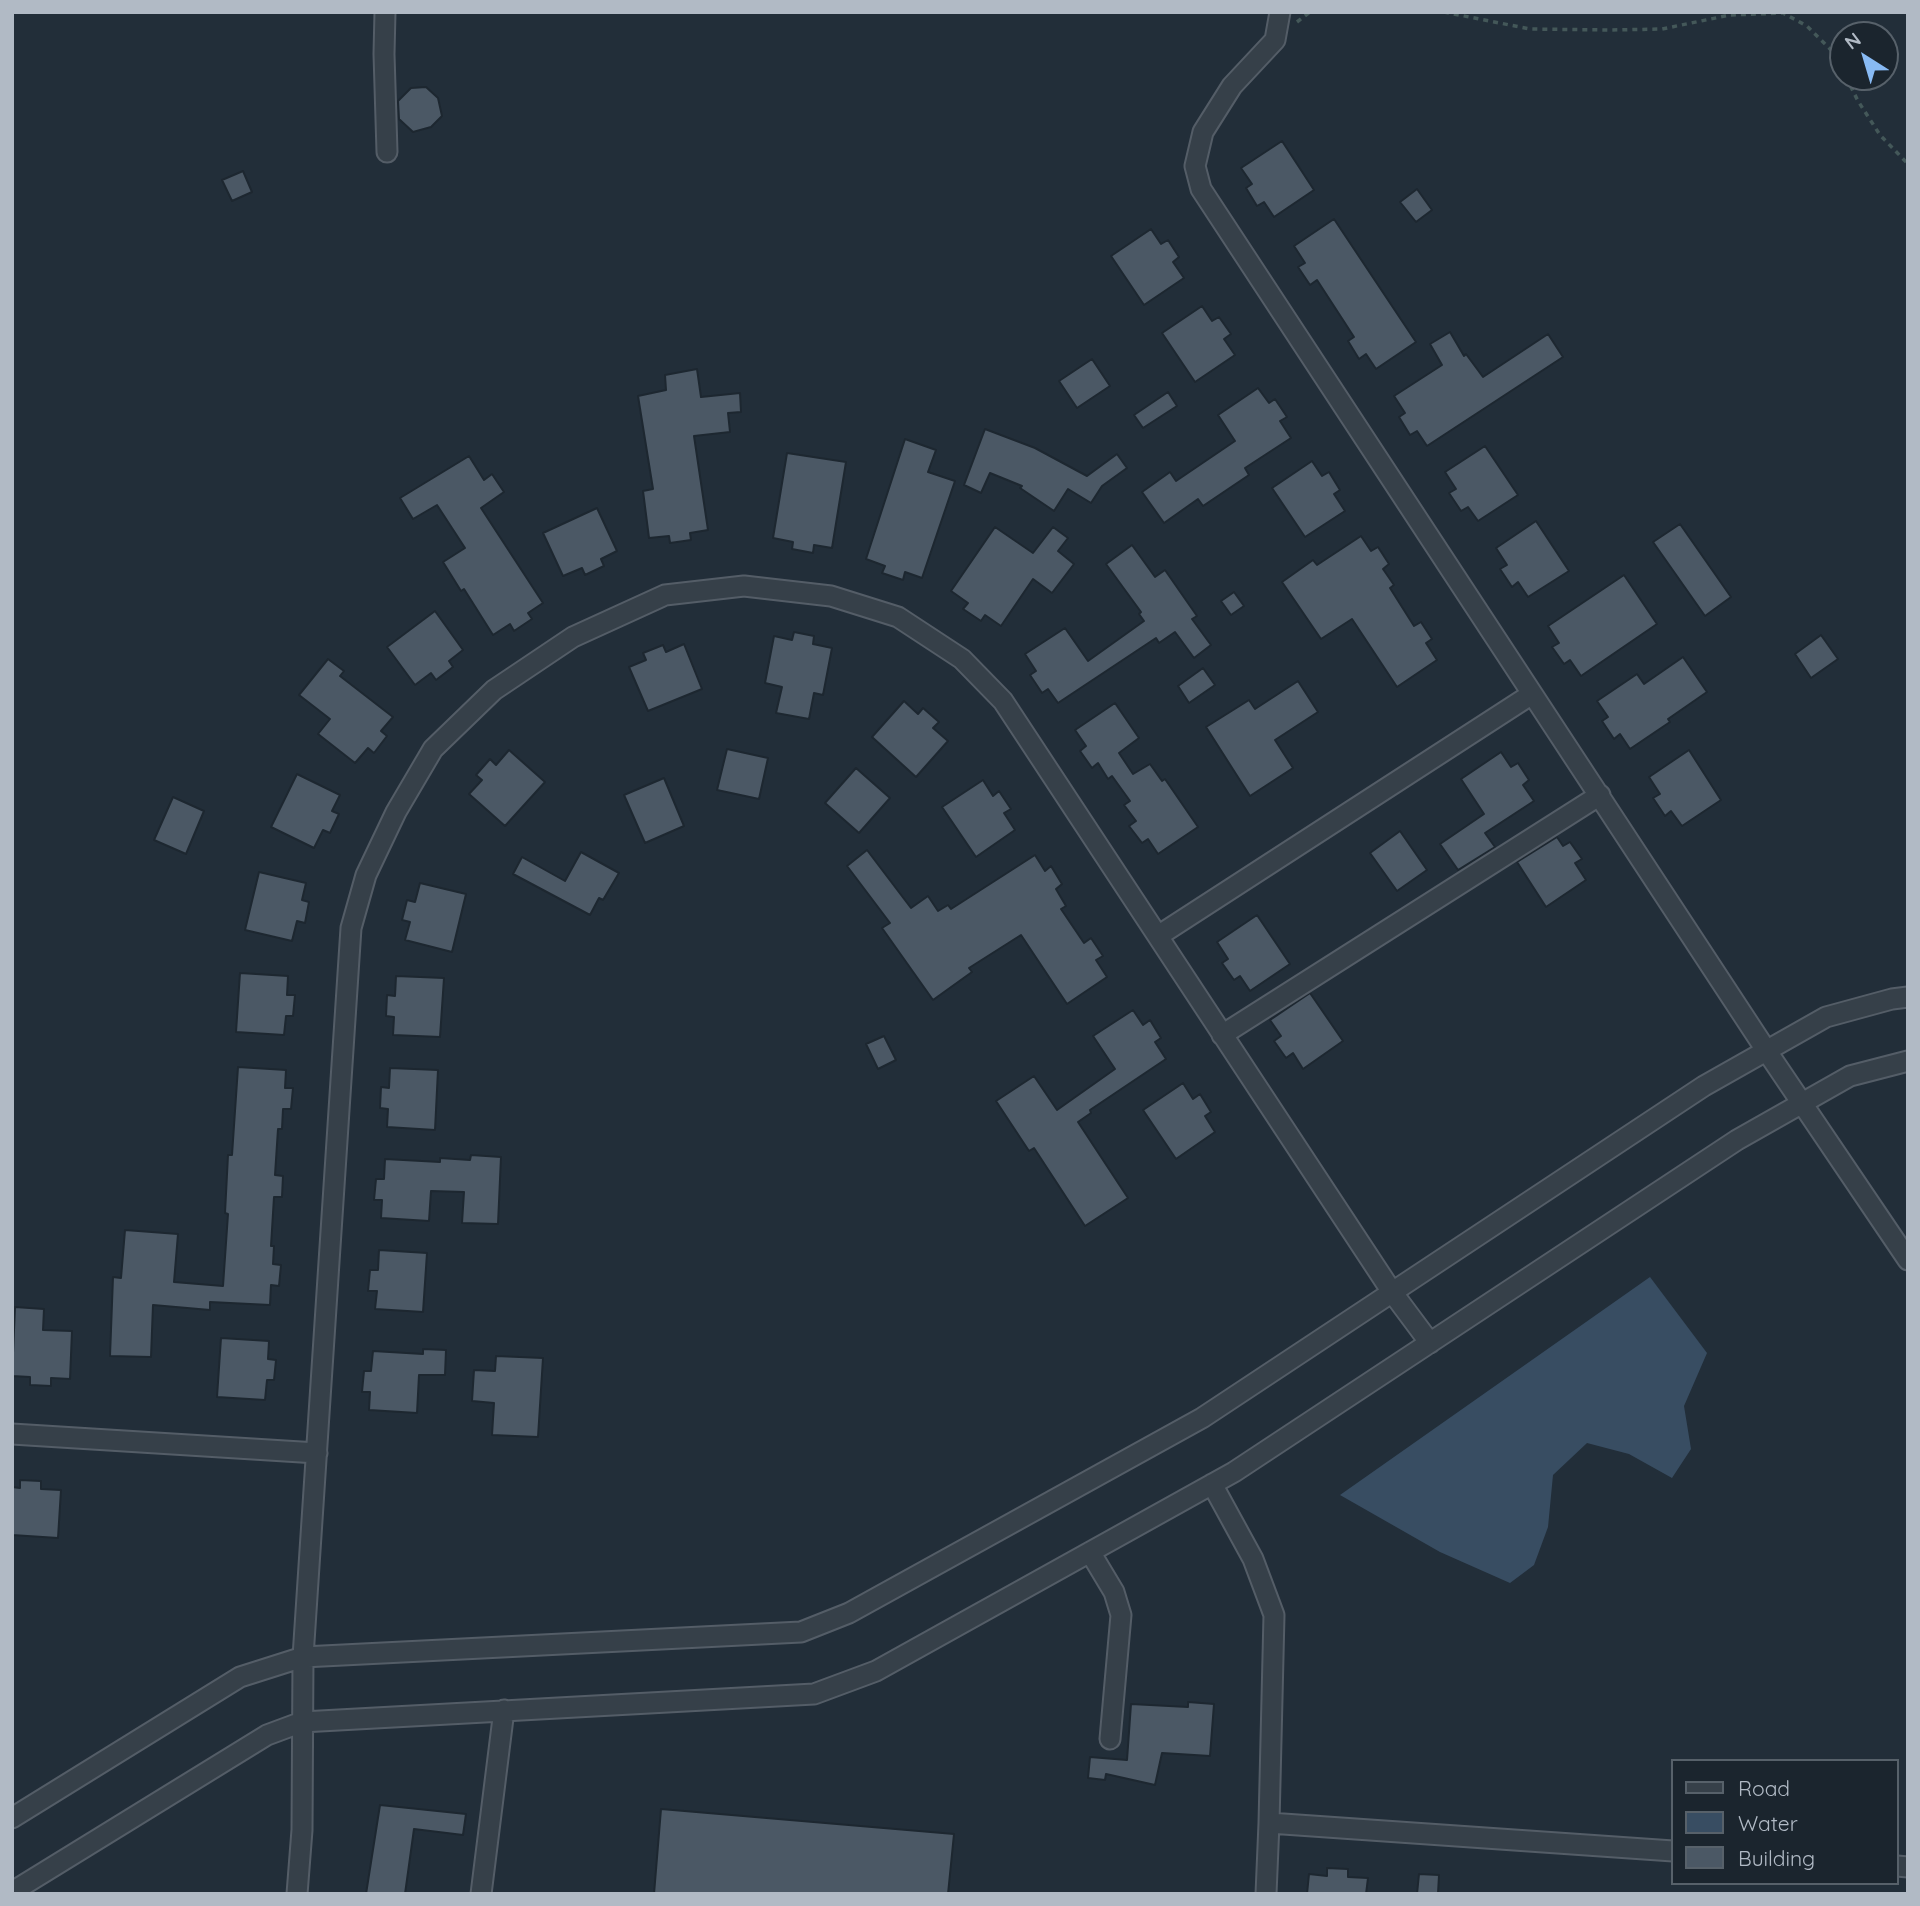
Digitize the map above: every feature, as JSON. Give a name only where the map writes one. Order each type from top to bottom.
[{"type":"street","points":[[385,12],[387,152]]},
{"type":"street","points":[[1280,12],[1275,40],[1232,86],[1203,132],[1195,166],[1201,189],[1766,1050],[1908,1260]]},
{"type":"street","points":[[298,1894],[302,1830],[303,1657],[351,928],[366,875],[396,812],[433,749],[494,690],[573,636],[665,595],[744,586],[831,596],[898,617],[962,659],[1003,701],[1392,1292],[1430,1343]]},
{"type":"street","points":[[1158,936],[1532,694]]},
{"type":"street","points":[[1222,1035],[1600,795]]},
{"type":"street","points":[[12,1818],[240,1676],[303,1657],[801,1632],[849,1613],[1202,1418],[1704,1086],[1826,1017],[1908,997]]},
{"type":"street","points":[[12,1892],[267,1735],[302,1722],[814,1694],[876,1671],[1234,1472],[1737,1140],[1850,1076],[1908,1061]]},
{"type":"street","points":[[12,1434],[317,1453]]},
{"type":"street","points":[[1212,1484],[1253,1559],[1274,1615],[1266,1894]]},
{"type":"street","points":[[1090,1552],[1114,1592],[1121,1615],[1110,1739]]},
{"type":"street","points":[[481,1894],[504,1710]]},
{"type":"street","points":[[1269,1823],[1672,1851]]},
{"type":"path","points":[[1444,12],[1530,29],[1609,30],[1662,29],[1730,15],[1783,13],[1807,26],[1829,48]]},
{"type":"path","points":[[1852,91],[1880,135],[1908,164]]},
{"type":"water","points":[[1650,1277],[1707,1353],[1684,1406],[1691,1449],[1672,1478],[1629,1454],[1587,1443],[1553,1475],[1548,1527],[1534,1565],[1510,1583],[1440,1552],[1340,1495]]},
{"type":"building","points":[[426,87],[438,98],[442,116],[431,127],[413,132],[399,119],[398,101],[411,88]]},
{"type":"building","points":[[1282,141],[1314,190],[1274,217],[1264,202],[1257,206],[1246,188],[1252,184],[1241,168]]},
{"type":"building","points":[[243,171],[252,192],[232,201],[222,180]]},
{"type":"building","points":[[1417,189],[1432,210],[1416,222],[1400,202]]},
{"type":"building","points":[[1334,219],[1416,342],[1376,369],[1366,354],[1359,359],[1348,341],[1354,337],[1317,280],[1310,285],[1298,267],[1305,263],[1294,246]]},
{"type":"building","points":[[1151,229],[1161,244],[1168,240],[1179,257],[1173,262],[1184,278],[1144,305],[1111,256]]},
{"type":"building","points":[[1202,306],[1212,321],[1219,317],[1231,334],[1224,339],[1235,355],[1195,382],[1162,333]]},
{"type":"building","points":[[1450,332],[1464,356],[1466,354],[1483,377],[1548,334],[1563,357],[1427,446],[1417,431],[1410,435],[1399,417],[1405,413],[1394,396],[1442,365],[1430,344]]},
{"type":"building","points":[[1092,359],[1110,386],[1077,408],[1059,381]]},
{"type":"building","points":[[697,369],[701,397],[740,393],[741,412],[728,413],[730,432],[694,436],[708,530],[690,533],[691,540],[670,543],[669,536],[649,538],[643,491],[653,489],[638,396],[666,390],[665,375]]},
{"type":"building","points":[[1258,388],[1269,403],[1275,399],[1287,417],[1280,421],[1291,438],[1245,468],[1249,475],[1203,506],[1198,499],[1164,523],[1142,492],[1170,472],[1176,481],[1235,441],[1218,415]]},
{"type":"building","points":[[1168,392],[1177,406],[1143,428],[1134,415]]},
{"type":"building","points":[[985,429],[1035,448],[1087,476],[1117,454],[1127,468],[1102,486],[1091,503],[1068,489],[1054,511],[1020,488],[1022,486],[990,473],[981,493],[964,485]]},
{"type":"building","points":[[905,439],[936,450],[928,472],[955,481],[922,578],[905,572],[903,580],[882,573],[885,566],[866,559]]},
{"type":"building","points":[[1485,446],[1518,495],[1478,521],[1468,507],[1461,511],[1449,493],[1456,489],[1445,472]]},
{"type":"building","points":[[787,453],[846,462],[832,548],[814,545],[813,553],[792,549],[793,542],[773,538]]},
{"type":"building","points":[[469,456],[484,480],[492,474],[504,492],[481,508],[543,603],[528,613],[532,619],[514,631],[510,624],[493,635],[443,562],[465,548],[437,505],[413,519],[400,498]]},
{"type":"building","points":[[1312,461],[1322,476],[1329,472],[1340,490],[1334,494],[1345,511],[1305,537],[1272,488]]},
{"type":"building","points":[[597,508],[617,551],[601,559],[604,566],[585,575],[582,568],[563,576],[543,533]]},
{"type":"building","points":[[1536,521],[1569,571],[1528,597],[1518,582],[1512,587],[1500,569],[1507,565],[1496,548]]},
{"type":"building","points":[[1680,524],[1731,597],[1705,616],[1653,542]]},
{"type":"building","points":[[995,527],[1033,553],[1053,527],[1068,538],[1058,551],[1074,564],[1052,593],[1033,579],[1001,626],[985,615],[981,621],[963,609],[968,603],[951,591]]},
{"type":"building","points":[[1361,536],[1371,551],[1378,547],[1389,564],[1383,569],[1394,585],[1390,588],[1414,626],[1421,622],[1432,639],[1426,643],[1437,660],[1397,687],[1352,619],[1321,639],[1282,582],[1313,560],[1317,565]]},
{"type":"building","points":[[1132,545],[1155,577],[1165,570],[1197,616],[1192,619],[1211,645],[1194,658],[1175,632],[1159,643],[1156,638],[1058,703],[1048,689],[1042,693],[1030,675],[1036,671],[1025,654],[1065,628],[1088,661],[1144,621],[1139,614],[1141,612],[1106,564]]},
{"type":"building","points":[[1624,575],[1657,624],[1581,676],[1570,660],[1564,664],[1552,647],[1559,643],[1548,626]]},
{"type":"building","points":[[1234,592],[1244,606],[1231,615],[1221,601]]},
{"type":"building","points":[[435,611],[463,650],[449,661],[453,667],[436,680],[431,673],[415,685],[387,647]]},
{"type":"building","points":[[794,632],[814,636],[813,644],[832,648],[823,695],[814,693],[809,719],[776,713],[782,687],[765,683],[774,636],[792,640]]},
{"type":"building","points":[[1821,635],[1838,659],[1811,678],[1795,654]]},
{"type":"building","points":[[684,644],[702,689],[648,711],[629,667],[646,660],[643,653],[663,645],[666,652]]},
{"type":"building","points":[[1683,657],[1707,692],[1630,749],[1620,734],[1614,739],[1602,721],[1608,717],[1597,701],[1637,674],[1644,684]]},
{"type":"building","points":[[328,659],[344,671],[340,676],[393,717],[381,731],[387,736],[374,753],[368,748],[355,763],[318,734],[330,719],[299,695]]},
{"type":"building","points":[[1203,668],[1215,685],[1189,703],[1178,686]]},
{"type":"building","points":[[1298,681],[1318,712],[1275,740],[1293,768],[1250,796],[1206,727],[1249,700],[1255,709]]},
{"type":"building","points":[[904,701],[918,714],[923,708],[939,722],[933,728],[948,741],[916,777],[872,737]]},
{"type":"building","points":[[1115,703],[1139,738],[1119,753],[1133,774],[1150,764],[1162,781],[1165,779],[1198,827],[1158,854],[1148,839],[1142,843],[1129,826],[1136,821],[1124,805],[1130,801],[1112,776],[1108,779],[1098,763],[1092,768],[1080,751],[1086,746],[1075,730]]},
{"type":"building","points":[[727,749],[768,758],[759,799],[717,790]]},
{"type":"building","points":[[509,750],[545,782],[505,826],[469,794],[482,780],[476,775],[490,759],[496,765]]},
{"type":"building","points":[[1689,750],[1721,800],[1682,826],[1671,811],[1665,816],[1653,798],[1660,794],[1649,777]]},
{"type":"building","points":[[1501,752],[1511,767],[1518,763],[1529,780],[1523,785],[1534,801],[1485,833],[1495,847],[1458,870],[1440,844],[1484,814],[1461,779]]},
{"type":"building","points":[[856,768],[890,798],[859,833],[825,803]]},
{"type":"building","points":[[297,774],[340,795],[332,811],[339,814],[330,833],[323,830],[314,848],[271,827]]},
{"type":"building","points":[[664,778],[684,826],[645,843],[624,795]]},
{"type":"building","points":[[983,780],[993,796],[999,791],[1011,809],[1004,813],[1015,830],[976,857],[942,807]]},
{"type":"building","points":[[173,797],[204,811],[186,854],[154,840]]},
{"type":"building","points":[[1400,831],[1427,870],[1397,891],[1370,853]]},
{"type":"building","points":[[1557,837],[1563,846],[1570,842],[1582,859],[1575,863],[1586,880],[1546,907],[1517,862]]},
{"type":"building","points":[[867,850],[911,908],[928,896],[938,911],[948,905],[951,909],[1035,855],[1045,871],[1051,866],[1062,884],[1056,889],[1066,906],[1061,909],[1084,943],[1091,938],[1103,956],[1096,960],[1107,977],[1067,1004],[1021,935],[969,968],[972,972],[933,1000],[882,928],[890,923],[847,866]]},
{"type":"building","points":[[581,852],[619,873],[603,900],[599,898],[590,915],[513,874],[522,857],[565,881]]},
{"type":"building","points":[[259,872],[306,883],[302,900],[309,902],[305,923],[297,921],[292,941],[245,930]]},
{"type":"building","points":[[420,883],[466,894],[452,952],[405,940],[410,922],[402,920],[407,900],[415,902]]},
{"type":"building","points":[[1257,915],[1290,964],[1250,991],[1240,976],[1234,980],[1222,963],[1228,959],[1217,942]]},
{"type":"building","points":[[240,973],[288,976],[287,995],[295,995],[293,1016],[286,1016],[284,1035],[236,1032]]},
{"type":"building","points":[[396,976],[444,978],[440,1037],[393,1035],[394,1017],[386,1016],[387,995],[395,996]]},
{"type":"building","points":[[1310,993],[1343,1041],[1303,1069],[1293,1053],[1286,1058],[1274,1041],[1281,1036],[1270,1020]]},
{"type":"building","points":[[1133,1010],[1143,1025],[1150,1020],[1161,1038],[1155,1042],[1166,1059],[1090,1110],[1091,1113],[1078,1122],[1128,1198],[1085,1226],[1034,1148],[1029,1151],[996,1101],[1034,1076],[1057,1110],[1115,1069],[1093,1036]]},
{"type":"building","points":[[884,1036],[896,1060],[878,1069],[866,1044]]},
{"type":"building","points":[[238,1067],[286,1070],[285,1088],[293,1088],[291,1109],[283,1109],[282,1129],[278,1129],[275,1175],[283,1176],[282,1197],[274,1197],[271,1246],[274,1246],[273,1264],[281,1265],[279,1286],[271,1285],[270,1305],[210,1302],[210,1310],[153,1305],[151,1357],[110,1356],[113,1277],[121,1278],[125,1230],[178,1234],[174,1282],[223,1286],[228,1214],[225,1213],[228,1155],[232,1155]]},
{"type":"building","points":[[390,1068],[438,1070],[435,1130],[387,1127],[388,1109],[380,1108],[381,1087],[389,1088]]},
{"type":"building","points":[[1183,1083],[1193,1099],[1200,1094],[1211,1112],[1205,1116],[1215,1132],[1176,1159],[1143,1110]]},
{"type":"building","points":[[471,1155],[501,1157],[498,1224],[462,1223],[464,1192],[431,1191],[429,1221],[381,1218],[382,1200],[374,1200],[376,1179],[384,1179],[385,1159],[440,1162],[440,1158],[470,1160]]},
{"type":"building","points":[[379,1250],[427,1253],[423,1312],[375,1309],[377,1291],[368,1291],[370,1270],[378,1270]]},
{"type":"building","points":[[15,1307],[44,1309],[43,1330],[72,1331],[70,1379],[51,1378],[51,1386],[30,1385],[30,1377],[12,1376]]},
{"type":"building","points":[[221,1338],[269,1341],[268,1359],[276,1360],[274,1380],[267,1380],[265,1400],[217,1397]]},
{"type":"building","points":[[423,1349],[446,1350],[445,1375],[419,1375],[417,1413],[369,1410],[370,1392],[362,1392],[364,1371],[371,1371],[373,1351],[423,1354]]},
{"type":"building","points":[[496,1356],[543,1358],[538,1437],[492,1435],[494,1403],[472,1401],[474,1370],[495,1371]]},
{"type":"building","points":[[20,1480],[41,1481],[41,1489],[61,1490],[58,1538],[12,1535],[12,1487],[20,1488]]},
{"type":"building","points":[[1188,1702],[1214,1704],[1210,1756],[1162,1753],[1155,1785],[1106,1774],[1105,1780],[1088,1778],[1090,1757],[1127,1760],[1131,1704],[1188,1707]]},
{"type":"building","points":[[380,1805],[466,1814],[463,1835],[414,1829],[405,1894],[366,1894]]},
{"type":"building","points":[[661,1809],[954,1834],[948,1894],[654,1894]]},
{"type":"building","points":[[1327,1868],[1348,1869],[1348,1877],[1368,1878],[1366,1894],[1307,1894],[1309,1874],[1327,1876]]},
{"type":"building","points":[[1419,1874],[1439,1875],[1438,1894],[1417,1894]]}]
